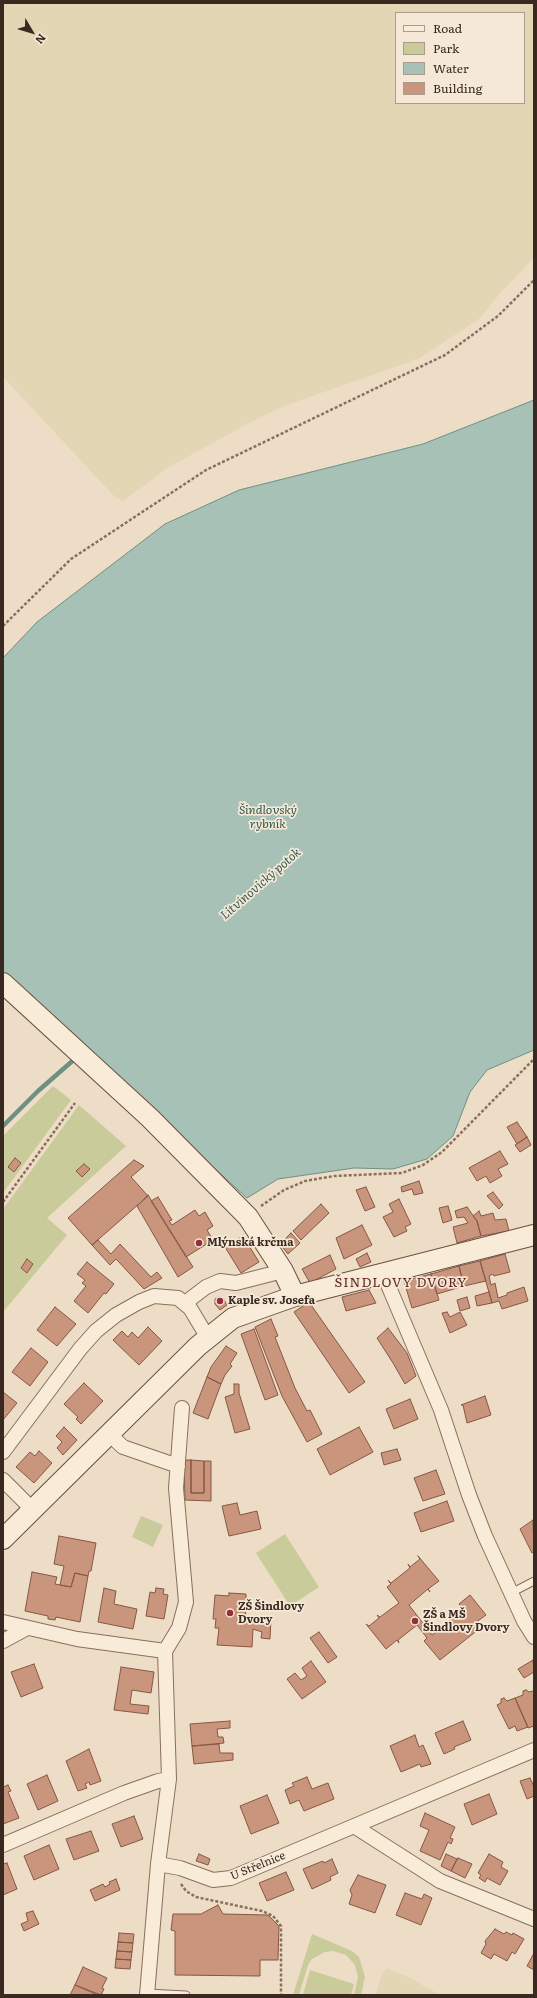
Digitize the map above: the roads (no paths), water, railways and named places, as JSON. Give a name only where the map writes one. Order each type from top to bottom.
[{"type":"street","points":[[3,983],[150,1118],[248,1217],[283,1271],[296,1296]]},
{"type":"street","points":[[3,1539],[208,1338],[233,1318],[296,1296],[534,1235]]},
{"type":"street","points":[[185,1303],[206,1287],[220,1281],[236,1283],[283,1271]]},
{"type":"street","points":[[383,1273],[441,1410],[469,1495],[510,1593],[534,1637]]},
{"type":"street","points":[[3,1452],[96,1331],[116,1315],[154,1296],[178,1298],[190,1308],[208,1338]]},
{"type":"street","points":[[147,1994],[158,1864],[169,1779],[165,1651],[179,1628],[186,1602],[176,1488],[182,1408]]},
{"type":"street","points":[[109,1434],[123,1448],[178,1466]]},
{"type":"street","points":[[3,1480],[33,1510]]},
{"type":"street","points":[[3,1622],[77,1639],[165,1651]]},
{"type":"street","points":[[3,1641],[27,1628]]},
{"type":"street","name":"U Střelnice","points":[[158,1864],[178,1868],[214,1880],[231,1878],[534,1750]]},
{"type":"street","points":[[3,1845],[124,1793],[158,1781],[169,1779]]},
{"type":"street","points":[[354,1826],[440,1881],[534,1920]]},
{"type":"lane","points":[[510,1593],[534,1581]]},
{"type":"lane","points":[[147,1994],[186,1995]]},
{"type":"water","name":"Šindlovský rybník","points":[[534,400],[534,1050],[487,1070],[470,1092],[453,1136],[427,1159],[393,1169],[354,1168],[278,1179],[247,1198],[3,976],[3,658],[37,622],[165,524],[239,490],[423,444]]},
{"type":"waterway","name":"Litvínovický potok","points":[[3,1126],[38,1091],[77,1057]]},
{"type":"place","name":"Mlýnská krčma","points":[[199,1243]]},
{"type":"place","name":"Kaple sv. Josefa","points":[[220,1301]]},
{"type":"place","name":"ZŠ Šindlovy Dvory","points":[[230,1613]]},
{"type":"place","name":"ZŠ a MŠ Šindlovy Dvory","points":[[415,1621]]},
{"type":"district","name":"ŠINDLOVY DVORY","points":[[401,1283]]}]
